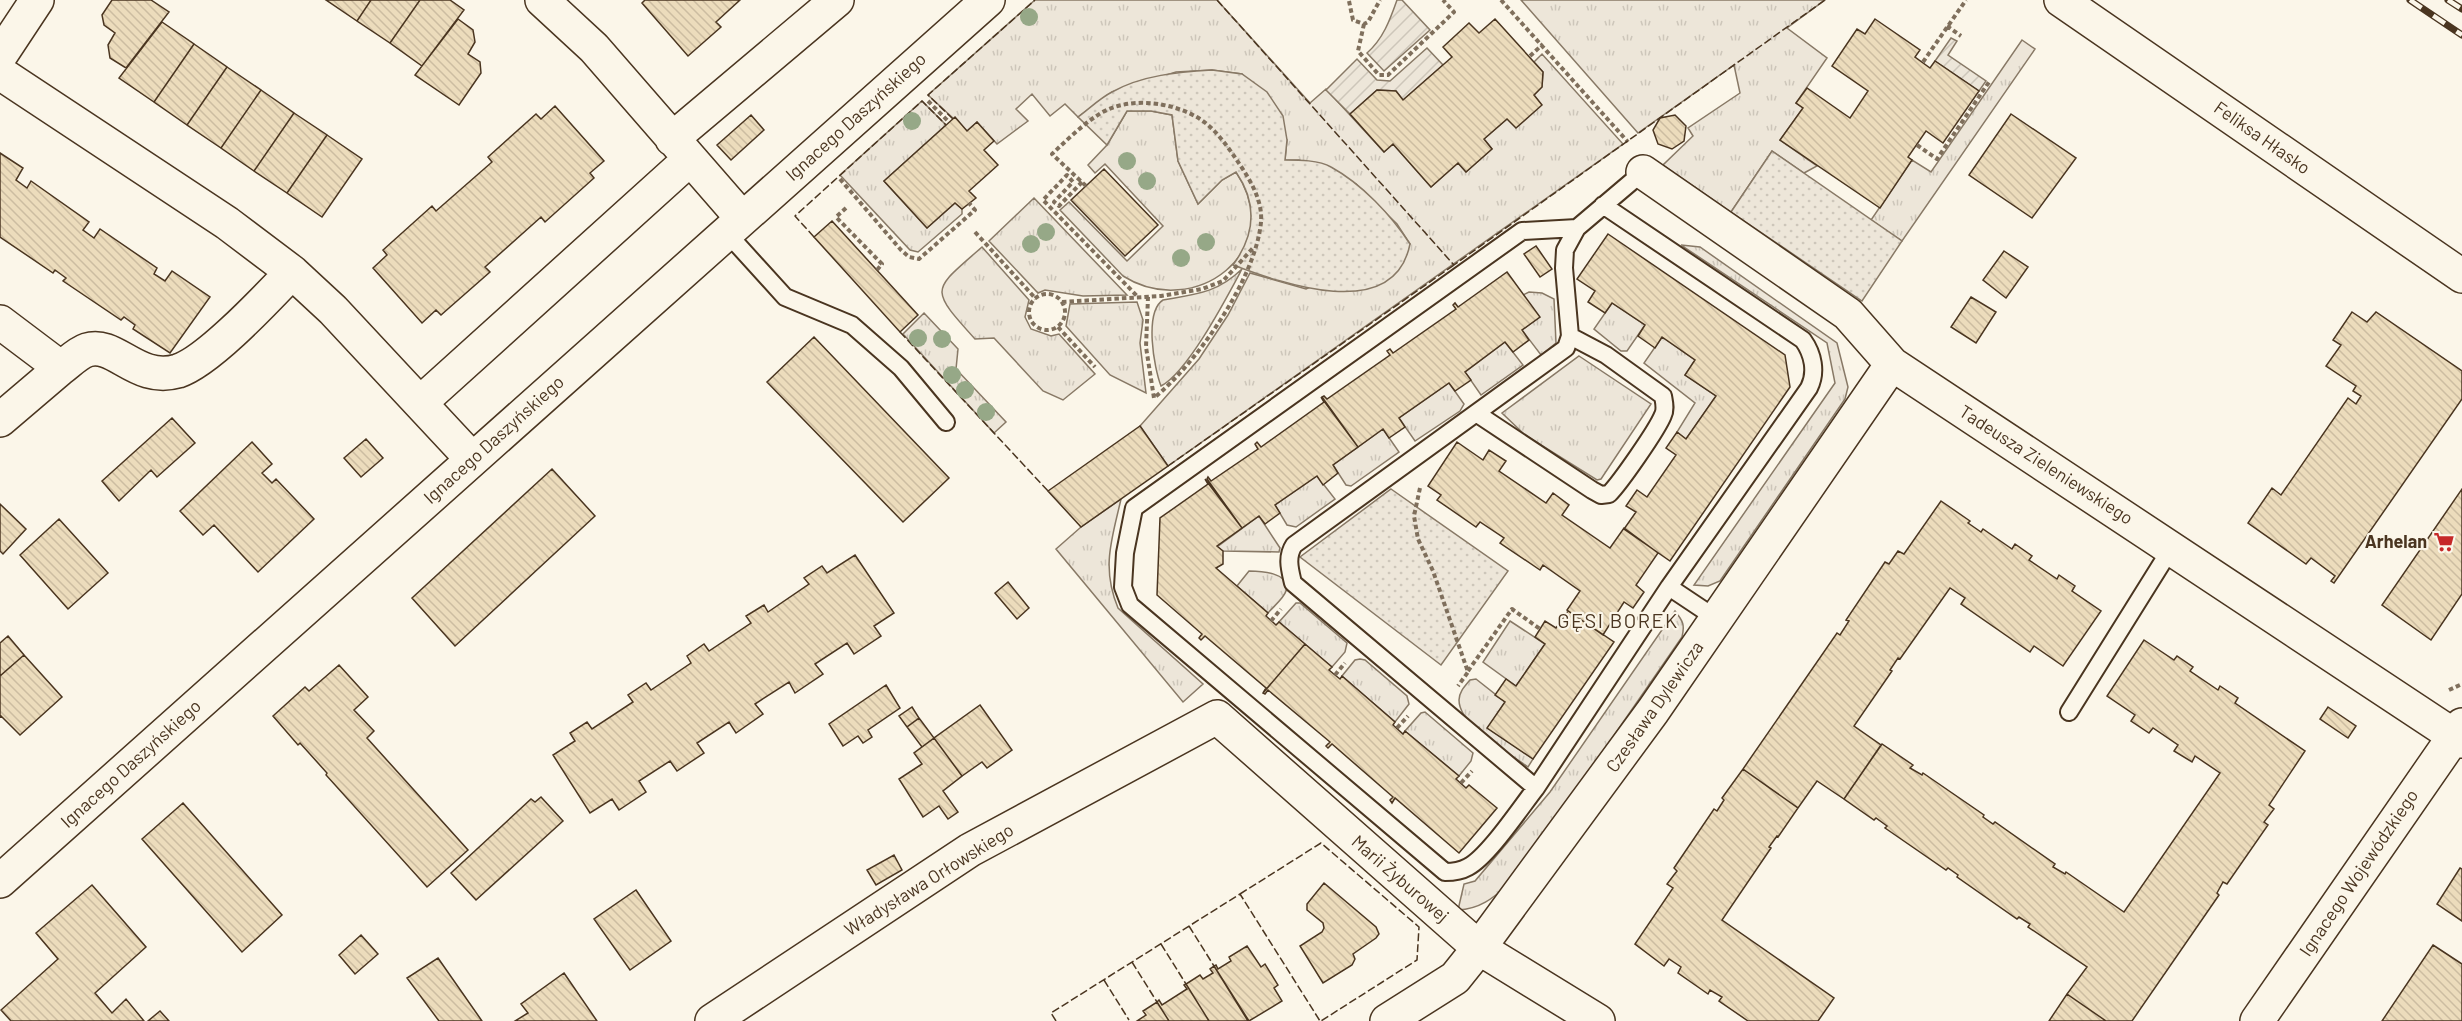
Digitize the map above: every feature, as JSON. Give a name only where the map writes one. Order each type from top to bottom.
[{"type":"street","points":[[0,56],[37,0]]},
{"type":"street","points":[[542,0],[594,48],[681,149],[734,225]]},
{"type":"street","points":[[420,403],[837,0]]},
{"type":"street","name":"Ignacego Daszyńskiego","points":[[0,881],[988,0]]},
{"type":"street","name":"Feliksa Hłasko","points":[[2061,0],[2462,276]]},
{"type":"street","points":[[0,73],[227,223],[292,272],[333,310],[472,459]]},
{"type":"street","name":"Tadeusza Zieleniewskiego","points":[[1643,172],[1848,314],[1892,364],[2460,734]]},
{"type":"street","points":[[0,420],[85,350],[96,348],[111,351],[139,369],[154,372],[178,370],[194,363],[242,323],[292,272]]},
{"type":"street","points":[[0,322],[61,368]]},
{"type":"street","name":"Czesława Dylewicza","points":[[1387,1021],[1455,978],[1479,948],[1653,711],[1892,364]]},
{"type":"street","name":"Marii Żyburowej","points":[[1217,717],[1479,948],[1598,1021]]},
{"type":"street","name":"Władysława Orłowskiego","points":[[712,1021],[970,850],[1217,717]]},
{"type":"street","name":"Ignacego Wojewódzkiego","points":[[2257,1021],[2460,734]]},
{"type":"lane","points":[[1536,788],[1293,583],[1289,559],[1294,545],[1566,348],[1570,336],[1564,268],[1565,250],[1577,228],[1643,172]]},
{"type":"lane","points":[[1577,228],[1522,231],[1134,508],[1125,553],[1123,587],[1130,605],[1445,872],[1454,872],[1470,866],[1485,852],[1536,788],[1669,587],[1814,378],[1813,363],[1803,340],[1603,205]]},
{"type":"lane","points":[[734,225],[785,297],[852,325],[901,368],[946,422]]},
{"type":"lane","points":[[1476,413],[1592,490],[1601,495],[1609,494],[1664,413],[1665,403],[1663,396],[1626,368],[1570,336]]},
{"type":"lane","points":[[2069,712],[2172,547]]},
{"type":"lane","points":[[1669,587],[1716,619]]},
{"type":"path","points":[[1380,0],[1368,22],[1364,24],[1358,51],[1379,75],[1388,75],[1454,12],[1443,0]]},
{"type":"path","points":[[1502,0],[1627,141],[1643,172]]},
{"type":"path","points":[[1923,62],[1966,0]]},
{"type":"path","points":[[1349,1],[1353,20],[1364,24]]},
{"type":"path","points":[[1947,26],[1961,36]]},
{"type":"path","points":[[1530,56],[1543,44]]},
{"type":"path","points":[[1917,145],[1937,159],[1989,82]]},
{"type":"path","points":[[925,98],[950,122]]},
{"type":"path","points":[[1086,186],[1052,154],[1085,124],[1112,108],[1139,102],[1178,108],[1202,120],[1224,143],[1246,174],[1258,198],[1261,221],[1256,246],[1246,271],[1224,315],[1193,358],[1154,398],[1146,347],[1148,297]]},
{"type":"path","points":[[834,171],[901,250],[914,259],[919,259],[975,210],[969,203]]},
{"type":"path","points":[[1082,182],[1059,206],[1054,202],[1073,182],[1067,176],[1043,200],[1139,298]]},
{"type":"path","points":[[846,208],[836,218],[882,264],[877,270]]},
{"type":"path","points":[[975,232],[1036,299]]},
{"type":"path","points":[[1062,302],[1065,318],[1058,327],[1048,331],[1033,324],[1029,314],[1030,308],[1041,295],[1053,295],[1062,302],[1139,298],[1202,289],[1223,281],[1256,246]]},
{"type":"path","points":[[1058,327],[1095,367]]},
{"type":"path","points":[[1429,448],[1414,516],[1416,528],[1418,539],[1433,571],[1468,672]]},
{"type":"path","points":[[1442,708],[1512,609],[1540,629]]},
{"type":"path","points":[[1335,675],[1351,655]]},
{"type":"path","points":[[1397,728],[1413,709]]},
{"type":"path","points":[[1461,783],[1473,769]]},
{"type":"green space","points":[[1035,0],[1217,0],[1310,103],[1326,89],[1384,152],[1393,144],[1431,187],[1458,163],[1466,172],[1492,149],[1484,139],[1507,119],[1541,105],[1534,95],[1542,87],[1543,72],[1534,62],[1542,54],[1623,144],[1168,466],[1140,426],[1199,359],[1228,315],[1250,273],[1306,289],[1410,244],[1397,224],[1356,184],[1299,160],[1285,160],[1287,140],[1242,74],[1212,70],[1176,72],[1112,92],[1078,117],[1065,104],[1050,116],[1032,94],[1016,109],[1028,121],[997,144],[977,122],[967,131],[928,95]]},
{"type":"green space","points":[[1397,0],[1402,0],[1430,30],[1384,71],[1367,53],[1382,35]]},
{"type":"green space","points":[[1521,0],[1825,0],[1787,28],[1827,58],[1796,103],[1803,108],[1780,140],[1817,166],[1804,173],[1772,151],[1731,212],[1663,165],[1693,136],[1688,128],[1740,93],[1734,65],[1638,133]]},
{"type":"green space","points":[[1951,38],[1957,41],[1948,55],[1986,81],[1979,91],[1935,61]]},
{"type":"green space","points":[[2022,40],[2035,49],[1902,241],[1871,220],[1912,160],[1931,172]]},
{"type":"green space","points":[[1427,48],[1443,65],[1403,100],[1396,91],[1377,90],[1350,114],[1326,90],[1357,59],[1377,80],[1390,81]]},
{"type":"green space","points":[[1212,70],[1242,74],[1267,92],[1283,116],[1287,140],[1285,160],[1303,160],[1331,167],[1354,182],[1385,211],[1410,244],[1400,269],[1382,284],[1360,291],[1334,291],[1279,281],[1233,265],[1246,242],[1251,219],[1248,196],[1236,172],[1222,180],[1198,204],[1178,161],[1172,115],[1151,111],[1127,111],[1107,145],[1078,117],[1099,100],[1124,86],[1174,73]]},
{"type":"green space","points":[[922,101],[946,125],[884,181],[927,228],[955,203],[962,209],[962,214],[918,252],[910,250],[840,175]]},
{"type":"green space","points":[[1127,111],[1151,111],[1172,115],[1178,161],[1198,204],[1222,180],[1236,172],[1249,201],[1251,228],[1242,251],[1226,270],[1204,284],[1178,290],[1150,288],[1123,276],[1060,210],[1069,202],[1127,261],[1163,226],[1105,164],[1095,173],[1088,165],[1107,145]]},
{"type":"green space","points":[[1772,151],[1902,241],[1862,301],[1731,212]]},
{"type":"green space","points":[[1034,198],[1127,295],[1083,296],[1045,290],[1038,293],[989,241]]},
{"type":"green space","points":[[1681,245],[1700,247],[1837,343],[1848,387],[1845,399],[1720,581],[1708,586],[1694,585],[1835,383],[1827,343]]},
{"type":"green space","points":[[982,247],[1029,300],[1025,317],[1031,329],[1051,336],[1059,334],[1095,374],[1063,400],[1043,391],[994,338],[975,339],[943,299],[942,290],[945,282]]},
{"type":"green space","points":[[1242,269],[1195,350],[1172,378],[1161,386],[1152,341],[1152,328],[1157,306],[1163,300],[1215,288]]},
{"type":"green space","points":[[1529,292],[1542,293],[1554,299],[1556,343],[1541,355],[1522,330],[1539,317],[1523,295]]},
{"type":"green space","points":[[1137,302],[1143,320],[1140,343],[1146,393],[1110,375],[1066,326],[1070,304]]},
{"type":"green space","points":[[1612,303],[1645,325],[1627,351],[1621,351],[1594,329]]},
{"type":"green space","points":[[924,313],[958,349],[956,369],[1006,422],[994,433],[903,334]]},
{"type":"green space","points":[[1662,337],[1695,360],[1685,375],[1716,396],[1686,439],[1677,432],[1695,403],[1644,363]]},
{"type":"green space","points":[[1505,342],[1523,365],[1481,395],[1465,372]]},
{"type":"green space","points":[[1579,356],[1651,404],[1601,479],[1597,480],[1525,435],[1502,413]]},
{"type":"green space","points":[[1449,383],[1464,404],[1460,411],[1415,441],[1399,418]]},
{"type":"green space","points":[[1383,429],[1399,452],[1351,486],[1346,485],[1333,465]]},
{"type":"green space","points":[[1317,476],[1335,499],[1296,527],[1287,525],[1275,505]]},
{"type":"green space","points":[[1391,489],[1508,571],[1441,665],[1300,557]]},
{"type":"green space","points":[[1121,499],[1110,553],[1109,566],[1113,593],[1118,608],[1203,684],[1183,702],[1056,549],[1081,527]]},
{"type":"green space","points":[[1259,516],[1280,548],[1279,552],[1223,551],[1217,547]]},
{"type":"green space","points":[[1249,571],[1273,574],[1284,580],[1286,591],[1268,613],[1237,586]]},
{"type":"green space","points":[[1296,603],[1300,603],[1347,643],[1345,652],[1332,667],[1279,622]]},
{"type":"green space","points":[[1675,611],[1683,623],[1682,637],[1514,880],[1482,904],[1458,910],[1464,884],[1475,881],[1550,792]]},
{"type":"green space","points":[[1510,621],[1545,644],[1516,686],[1483,662]]},
{"type":"green space","points":[[1355,660],[1365,660],[1407,696],[1409,704],[1395,722],[1342,676]]},
{"type":"green space","points":[[1476,679],[1505,702],[1488,728],[1533,759],[1528,767],[1486,738],[1461,710],[1459,697],[1461,692],[1470,680]]},
{"type":"green space","points":[[1425,712],[1473,753],[1471,761],[1459,776],[1405,731],[1421,713]]},
{"type":"building","points":[[112,0],[151,0],[169,12],[126,68],[110,58],[108,45],[115,33],[104,25],[102,15]]},
{"type":"building","points":[[326,0],[371,0],[357,21]]},
{"type":"building","points":[[371,0],[420,0],[390,43],[357,21]]},
{"type":"building","points":[[420,0],[450,0],[464,10],[422,66],[390,43]]},
{"type":"building","points":[[645,0],[740,0],[716,22],[721,27],[688,56],[642,3]]},
{"type":"building","points":[[458,19],[473,30],[475,42],[468,54],[480,62],[481,73],[459,105],[415,75]]},
{"type":"building","points":[[1495,19],[1543,72],[1542,87],[1534,95],[1542,105],[1516,128],[1507,119],[1484,139],[1492,149],[1466,172],[1458,163],[1431,187],[1393,144],[1384,152],[1350,114],[1377,90],[1396,91],[1403,100],[1452,57],[1443,47],[1469,23],[1479,33]]},
{"type":"building","points":[[1875,19],[1920,50],[1915,57],[1930,68],[1935,61],[1979,91],[1943,143],[1926,131],[1908,157],[1912,160],[1880,208],[1780,140],[1803,108],[1796,103],[1807,88],[1850,118],[1868,91],[1832,66],[1857,29],[1865,34]]},
{"type":"building","points":[[162,22],[194,44],[154,102],[119,78]]},
{"type":"building","points":[[194,44],[227,67],[187,125],[154,102]]},
{"type":"building","points":[[227,67],[261,90],[221,148],[187,125]]},
{"type":"building","points":[[261,90],[294,113],[254,171],[221,148]]},
{"type":"building","points":[[555,106],[604,161],[590,173],[594,178],[545,222],[541,217],[485,267],[490,272],[441,315],[436,310],[422,323],[373,268],[387,255],[383,250],[432,206],[436,211],[492,162],[488,157],[536,114],[541,119]]},
{"type":"building","points":[[294,113],[327,135],[287,193],[254,171]]},
{"type":"building","points":[[2011,114],[2076,158],[2032,218],[1969,175]]},
{"type":"building","points":[[751,115],[764,130],[731,160],[717,145]]},
{"type":"building","points":[[1675,115],[1686,126],[1684,141],[1672,149],[1658,144],[1653,130],[1660,118]]},
{"type":"building","points":[[955,117],[967,131],[977,122],[994,141],[984,150],[998,165],[969,191],[976,198],[962,209],[955,203],[927,228],[884,181]]},
{"type":"building","points":[[327,135],[362,159],[322,217],[287,193]]},
{"type":"building","points":[[0,153],[23,168],[16,180],[27,188],[31,181],[89,222],[83,230],[94,238],[100,229],[157,268],[154,274],[165,281],[172,271],[210,297],[170,353],[133,329],[135,325],[124,317],[121,320],[63,281],[66,278],[55,270],[53,273],[0,237]]},
{"type":"building","points":[[1104,169],[1158,225],[1125,256],[1071,200]]},
{"type":"building","points":[[832,221],[918,315],[900,332],[814,237]]},
{"type":"building","points":[[1608,234],[1785,355],[1790,387],[1670,561],[1624,529],[1636,512],[1626,506],[1637,490],[1647,497],[1676,455],[1666,448],[1677,432],[1686,439],[1716,396],[1685,375],[1695,360],[1662,337],[1655,348],[1638,336],[1645,325],[1612,303],[1605,313],[1588,302],[1595,291],[1577,279]]},
{"type":"building","points":[[1536,246],[1552,269],[1540,277],[1524,254]]},
{"type":"building","points":[[2004,251],[2028,267],[2006,298],[1983,280]]},
{"type":"building","points":[[1507,272],[1540,317],[1522,330],[1529,340],[1513,352],[1505,342],[1465,372],[1471,380],[1455,391],[1449,383],[1399,418],[1405,427],[1389,438],[1383,429],[1358,447],[1322,397],[1327,399],[1390,355],[1387,351],[1390,349],[1393,353],[1456,309],[1453,305],[1455,303],[1458,307]]},
{"type":"building","points":[[1971,297],[1996,312],[1976,343],[1951,327]]},
{"type":"building","points":[[2352,312],[2367,322],[2376,312],[2462,371],[2462,399],[2334,583],[2331,581],[2335,576],[2311,558],[2306,564],[2248,523],[2272,488],[2281,495],[2348,398],[2356,404],[2361,396],[2353,391],[2356,386],[2326,366],[2341,345],[2333,340]]},
{"type":"building","points":[[814,337],[949,478],[903,522],[767,382]]},
{"type":"building","points":[[1321,397],[1358,447],[1333,465],[1338,473],[1323,485],[1317,476],[1275,505],[1280,513],[1265,524],[1259,516],[1242,528],[1207,479],[1208,477],[1211,481],[1258,449],[1255,444],[1257,442],[1261,447],[1324,402]]},
{"type":"building","points":[[172,418],[195,443],[157,477],[151,470],[119,501],[102,481]]},
{"type":"building","points":[[1140,426],[1168,466],[1081,527],[1048,491]]},
{"type":"building","points":[[366,439],[383,458],[361,477],[344,458]]},
{"type":"building","points":[[252,442],[272,464],[262,473],[272,483],[276,479],[314,519],[258,572],[214,525],[203,535],[180,511]]},
{"type":"building","points":[[1457,442],[1483,460],[1489,450],[1506,461],[1499,471],[1546,503],[1553,493],[1569,505],[1562,515],[1610,548],[1624,528],[1658,553],[1636,585],[1644,592],[1633,608],[1624,602],[1603,635],[1567,610],[1580,591],[1543,565],[1540,570],[1500,543],[1504,538],[1480,522],[1476,527],[1437,500],[1441,495],[1428,486]]},
{"type":"building","points":[[552,469],[595,516],[455,646],[412,598]]},
{"type":"building","points":[[1205,479],[1242,528],[1217,546],[1223,551],[1223,564],[1216,568],[1268,613],[1266,616],[1276,625],[1279,622],[1305,644],[1263,693],[1266,688],[1205,636],[1201,640],[1199,638],[1202,634],[1157,595],[1160,518],[1208,484]]},
{"type":"building","name":"Arhelan","points":[[2462,489],[2462,594],[2431,640],[2382,605]]},
{"type":"building","points":[[1941,501],[1970,521],[1968,523],[1981,532],[1983,529],[2012,549],[2015,544],[2032,556],[2029,560],[2057,579],[2059,575],[2075,586],[2072,591],[2101,611],[2063,666],[2034,646],[2030,652],[1961,604],[1965,598],[1950,588],[1900,659],[1898,658],[1890,670],[1892,671],[1854,726],[1881,745],[1844,799],[1817,781],[1798,808],[1743,769],[1837,633],[1840,635],[1849,621],[1846,620],[1885,562],[1889,564],[1898,551],[1904,554]]},
{"type":"building","points":[[0,504],[26,529],[3,554],[0,551]]},
{"type":"building","points":[[59,519],[108,573],[68,609],[20,555]]},
{"type":"building","points":[[855,555],[894,613],[874,626],[881,636],[854,654],[847,643],[815,664],[823,674],[795,693],[789,682],[755,704],[763,714],[736,733],[729,722],[697,743],[704,753],[677,771],[670,761],[639,781],[646,792],[619,810],[612,799],[590,813],[553,755],[575,741],[570,733],[587,722],[592,729],[633,702],[628,695],[646,683],[651,690],[691,663],[687,656],[704,644],[709,651],[751,623],[746,616],[764,605],[768,612],[809,584],[804,578],[822,566],[827,573]]},
{"type":"building","points":[[1008,582],[1029,608],[1017,619],[995,593]]},
{"type":"building","points":[[1568,611],[1614,642],[1533,759],[1487,728],[1505,702],[1495,695],[1506,679],[1516,686],[1545,644],[1535,637],[1545,621],[1556,628]]},
{"type":"building","points":[[8,636],[24,655],[0,676],[0,643]]},
{"type":"building","points":[[2144,640],[2174,660],[2177,656],[2193,667],[2190,671],[2218,690],[2220,686],[2238,698],[2235,703],[2305,751],[2269,805],[2274,809],[2264,822],[2268,825],[2227,884],[2223,882],[2217,893],[2219,895],[2132,1021],[2106,1021],[2067,994],[2087,967],[2028,927],[2030,924],[2019,917],[2017,919],[1957,877],[1958,875],[1948,868],[1946,870],[1885,828],[1887,826],[1876,818],[1874,820],[1844,799],[1882,744],[1913,765],[1910,768],[1922,775],[1923,773],[1984,815],[1983,817],[1993,824],[1995,822],[2055,864],[2053,867],[2065,874],[2066,872],[2124,912],[2220,773],[2195,756],[2192,762],[2174,751],[2178,745],[2153,728],[2149,733],[2131,721],[2135,715],[2107,696]]},
{"type":"building","points":[[1305,644],[1332,667],[1329,670],[1340,679],[1342,676],[1395,722],[1393,725],[1403,734],[1405,731],[1459,776],[1456,779],[1466,788],[1469,785],[1497,808],[1459,853],[1395,798],[1392,803],[1390,800],[1393,797],[1332,744],[1328,748],[1326,746],[1330,742],[1268,690],[1265,694],[1263,693]]},
{"type":"building","points":[[24,655],[62,697],[20,735],[0,717],[0,676]]},
{"type":"building","points":[[339,665],[368,697],[354,710],[374,731],[367,738],[468,850],[427,887],[300,743],[298,745],[273,716],[305,687],[309,691]]},
{"type":"building","points":[[886,685],[900,708],[868,730],[872,737],[863,743],[858,736],[843,746],[829,724]]},
{"type":"building","points":[[980,705],[1012,750],[987,768],[982,762],[962,776],[934,738]]},
{"type":"building","points":[[912,707],[919,718],[907,727],[899,716]]},
{"type":"building","points":[[2328,707],[2356,726],[2348,738],[2320,719]]},
{"type":"building","points":[[919,718],[934,738],[922,747],[907,727]]},
{"type":"building","points":[[934,738],[962,776],[943,791],[958,812],[948,819],[939,806],[923,817],[899,779],[922,764],[914,753]]},
{"type":"building","points":[[1743,769],[1798,808],[1769,847],[1771,848],[1722,920],[1834,998],[1818,1021],[1748,1021],[1719,1001],[1722,997],[1710,990],[1708,994],[1678,973],[1681,967],[1669,959],[1664,966],[1635,944],[1673,888],[1667,884],[1677,871],[1674,868],[1714,809],[1717,811],[1724,800],[1722,798]]},
{"type":"building","points":[[541,797],[563,821],[476,900],[451,873],[531,799],[535,802]]},
{"type":"building","points":[[183,803],[282,915],[242,952],[142,839]]},
{"type":"building","points":[[894,855],[902,870],[876,885],[867,870]]},
{"type":"building","points":[[2460,868],[2462,869],[2462,921],[2437,904]]},
{"type":"building","points":[[1324,883],[1376,927],[1379,934],[1353,954],[1355,959],[1352,965],[1323,983],[1300,946],[1322,932],[1324,928],[1323,923],[1307,910],[1307,904]]},
{"type":"building","points":[[92,885],[146,947],[95,993],[112,1013],[126,999],[144,1021],[11,1021],[1,1010],[58,959],[36,933]]},
{"type":"building","points":[[636,890],[671,941],[630,970],[594,919]]},
{"type":"building","points":[[361,935],[378,954],[355,974],[339,955]]},
{"type":"building","points":[[2433,945],[2462,964],[2462,1021],[2382,1021]]},
{"type":"building","points":[[1247,946],[1261,967],[1265,964],[1278,985],[1274,988],[1282,1001],[1249,1021],[1214,966],[1216,965],[1218,969],[1231,961],[1229,957]]},
{"type":"building","points":[[438,958],[482,1021],[439,1021],[407,978]]},
{"type":"building","points":[[1214,966],[1248,1021],[1209,1021],[1186,984],[1200,975],[1203,979],[1213,973],[1210,969]]},
{"type":"building","points":[[564,973],[597,1021],[515,1021],[528,1013],[521,1004]]},
{"type":"building","points":[[1186,984],[1209,1021],[1169,1021],[1157,1002],[1159,1000],[1162,1005],[1187,989],[1184,985]]},
{"type":"building","points":[[2067,994],[2106,1021],[2049,1021]]},
{"type":"building","points":[[1157,1002],[1169,1021],[1137,1021],[1146,1015],[1143,1011]]},
{"type":"building","points":[[160,1011],[169,1021],[148,1021]]},
{"type":"railway","points":[[2410,0],[2462,35]]},
{"type":"railway","points":[[2448,0],[2462,9]]},
{"type":"fence","points":[[953,119],[928,95],[1035,0]]},
{"type":"fence","points":[[1217,0],[1454,265],[1825,0]]},
{"type":"fence","points":[[814,237],[795,216],[922,101],[946,125]]},
{"type":"fence","points":[[1168,466],[1454,265]]},
{"type":"fence","points":[[900,332],[1048,491]]},
{"type":"fence","points":[[1240,894],[1321,843],[1419,927],[1417,960],[1321,1021]]},
{"type":"fence","points":[[1056,1021],[1051,1013],[1240,894],[1320,1021]]},
{"type":"fence","points":[[1189,926],[1214,966]]},
{"type":"fence","points":[[1161,944],[1186,984]]},
{"type":"fence","points":[[1132,962],[1157,1002]]},
{"type":"fence","points":[[1104,980],[1129,1020]]},
{"type":"place","name":"Arhelan","points":[[2444,542]]},
{"type":"district","name":"GĘSI BOREK","points":[[1618,621]]}]
